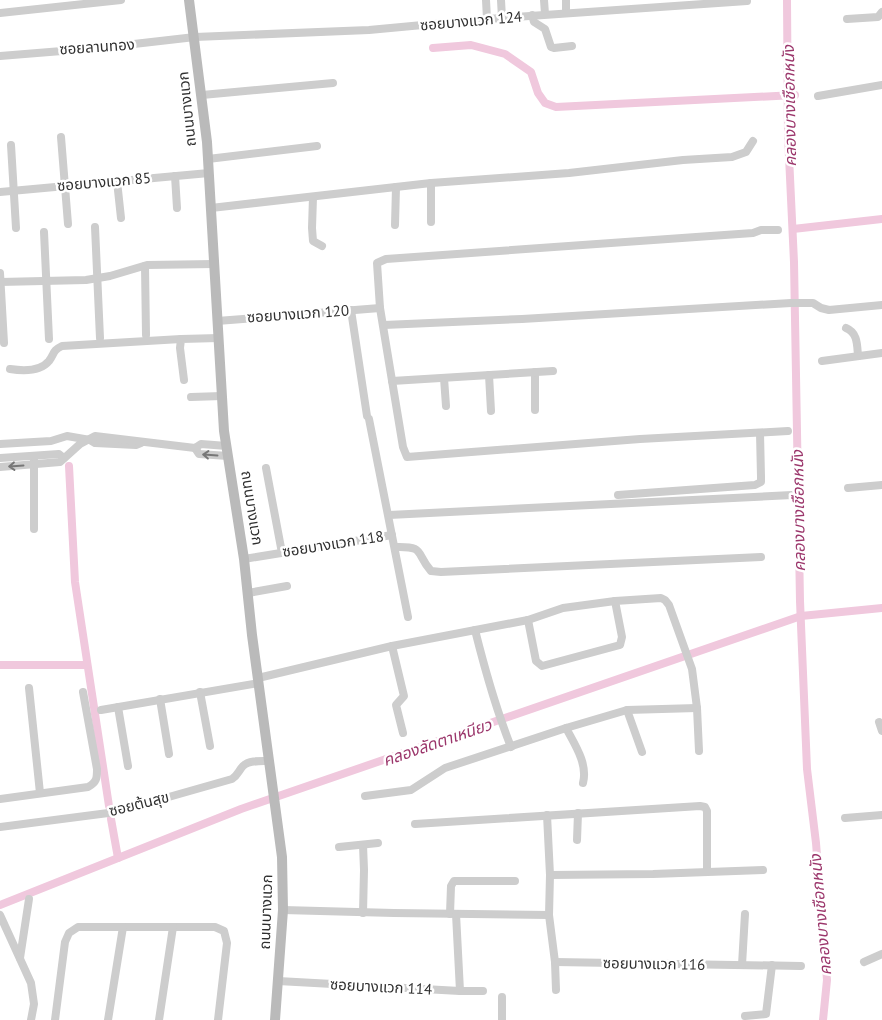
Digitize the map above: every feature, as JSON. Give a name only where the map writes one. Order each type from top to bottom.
[{"type":"main road","name":"ถนนบางแวก","points":[[189,0],[202,95],[208,159],[222,396],[282,857],[282,910],[275,1020]]},
{"type":"street","points":[[0,13],[121,0]]},
{"type":"street","points":[[486,0],[487,19]]},
{"type":"street","points":[[501,0],[502,18]]},
{"type":"street","points":[[544,0],[545,14]]},
{"type":"street","points":[[566,0],[566,13]]},
{"type":"street","name":"ซอยบางแวก 124","points":[[195,37],[369,30],[545,14],[704,2],[747,1]]},
{"type":"street","points":[[848,19],[878,17],[882,12]]},
{"type":"street","points":[[532,15],[534,22],[545,29],[551,47],[572,46]]},
{"type":"street","name":"ซอยลานทอง","points":[[0,56],[195,37]]},
{"type":"street","points":[[202,95],[333,83]]},
{"type":"street","points":[[818,96],[882,85]]},
{"type":"street","points":[[61,137],[68,224]]},
{"type":"street","points":[[211,208],[431,183],[569,173],[683,160],[732,157],[746,152],[753,141]]},
{"type":"street","points":[[11,144],[16,228]]},
{"type":"street","points":[[208,159],[317,146]]},
{"type":"street","name":"ซอยบางแวก 85","points":[[0,192],[209,173]]},
{"type":"street","points":[[175,176],[177,208]]},
{"type":"street","points":[[117,181],[121,218]]},
{"type":"street","points":[[431,183],[431,222]]},
{"type":"street","points":[[395,224],[396,187]]},
{"type":"street","points":[[313,196],[313,241],[322,246]]},
{"type":"street","points":[[95,227],[100,338]]},
{"type":"street","points":[[778,230],[386,259],[377,263],[380,308],[403,447],[407,457],[640,439],[788,432]]},
{"type":"street","points":[[44,232],[48,339]]},
{"type":"street","points":[[0,282],[98,279],[145,266],[214,264]]},
{"type":"street","points":[[145,266],[146,335]]},
{"type":"street","points":[[0,272],[4,343]]},
{"type":"street","points":[[384,325],[800,303],[808,303],[829,310],[882,305]]},
{"type":"street","name":"ซอยบางแวก 120","points":[[217,321],[380,308]]},
{"type":"street","points":[[351,310],[368,417],[408,617]]},
{"type":"street","points":[[846,328],[852,331],[856,338],[858,356]]},
{"type":"street","points":[[10,369],[21,371],[41,368],[50,360],[55,350],[62,346],[219,338]]},
{"type":"street","points":[[181,339],[180,348],[184,380]]},
{"type":"street","points":[[822,361],[882,353]]},
{"type":"street","points":[[534,372],[535,410]]},
{"type":"street","points":[[392,381],[553,372]]},
{"type":"street","points":[[489,375],[491,411]]},
{"type":"street","points":[[444,378],[446,406]]},
{"type":"street","points":[[191,397],[222,396]]},
{"type":"street","points":[[618,495],[755,485],[761,482],[760,433]]},
{"type":"street","points":[[0,444],[52,441],[67,436],[90,440],[95,443],[136,445],[141,443],[194,448],[199,454],[228,451]]},
{"type":"street","points":[[0,467],[60,462],[80,444],[90,440]]},
{"type":"street","points":[[0,458],[59,454],[64,458]]},
{"type":"street","points":[[34,456],[34,529]]},
{"type":"street","points":[[266,468],[282,553]]},
{"type":"street","points":[[848,488],[882,485]]},
{"type":"street","points":[[389,515],[792,495]]},
{"type":"street","name":"ซอยบางแวก 118","points":[[244,559],[392,535]]},
{"type":"street","points":[[395,547],[414,548],[420,552],[431,571],[441,572],[761,556]]},
{"type":"street","points":[[248,593],[287,586]]},
{"type":"street","points":[[101,710],[259,680],[392,646],[528,620],[563,608],[615,601],[660,598],[669,605],[692,669],[697,708],[699,751]]},
{"type":"street","points":[[528,620],[536,661],[542,666],[620,645],[622,637],[615,601]]},
{"type":"street","points":[[475,630],[496,708],[511,747]]},
{"type":"street","points":[[392,646],[404,696],[396,705],[403,733]]},
{"type":"street","points":[[29,688],[40,793]]},
{"type":"street","points":[[0,798],[88,787],[98,778],[83,692]]},
{"type":"street","points":[[200,692],[210,746]]},
{"type":"street","points":[[160,699],[169,754]]},
{"type":"street","points":[[118,707],[128,766]]},
{"type":"street","points":[[365,796],[411,790],[445,768],[627,710],[697,708]]},
{"type":"street","points":[[627,710],[642,752]]},
{"type":"street","points":[[879,722],[882,731]]},
{"type":"street","points":[[566,728],[583,763],[586,774],[583,783]]},
{"type":"street","name":"ซอยต้นสุข","points":[[0,827],[116,812],[232,779],[238,775],[242,767],[250,762],[269,761]]},
{"type":"street","points":[[415,824],[705,807],[707,811],[707,872]]},
{"type":"street","points":[[577,840],[578,813]]},
{"type":"street","points":[[547,815],[550,875],[549,915],[555,962],[556,990]]},
{"type":"street","points":[[845,818],[882,815]]},
{"type":"street","points":[[339,847],[378,843]]},
{"type":"street","points":[[363,845],[363,913]]},
{"type":"street","points":[[550,875],[763,870]]},
{"type":"street","points":[[460,992],[451,886],[454,881],[515,881]]},
{"type":"street","points":[[20,958],[29,899]]},
{"type":"street","points":[[282,910],[549,915]]},
{"type":"street","points":[[742,965],[745,914]]},
{"type":"street","points":[[0,915],[31,983],[34,1004],[31,1020]]},
{"type":"street","points":[[55,1020],[65,942],[68,933],[78,927],[215,927],[224,930],[227,943],[218,1020]]},
{"type":"street","points":[[108,1020],[123,927]]},
{"type":"street","points":[[159,1020],[173,927]]},
{"type":"street","points":[[864,962],[882,954]]},
{"type":"street","name":"ซอยบางแวก 116","points":[[555,962],[801,966]]},
{"type":"street","points":[[745,1016],[766,1014],[772,965]]},
{"type":"street","name":"ซอยบางแวก 114","points":[[278,981],[460,992],[483,991]]},
{"type":"street","points":[[502,997],[502,1020]]},
{"type":"waterway","name":"คลองบางเชือกหนัง","points":[[787,0],[788,135],[794,262],[800,601],[807,769],[816,843],[827,980],[823,1020]]},
{"type":"waterway","points":[[433,48],[471,45],[505,54],[531,72],[538,93],[545,103],[556,107],[795,95]]},
{"type":"waterway","points":[[793,229],[882,219]]},
{"type":"waterway","points":[[69,466],[75,582],[109,806]]},
{"type":"waterway","name":"คลองลัดตาเหนียว","points":[[0,905],[241,809],[801,616],[882,608]]},
{"type":"waterway","points":[[0,665],[86,665]]},
{"type":"waterway","points":[[111,819],[118,858]]}]
